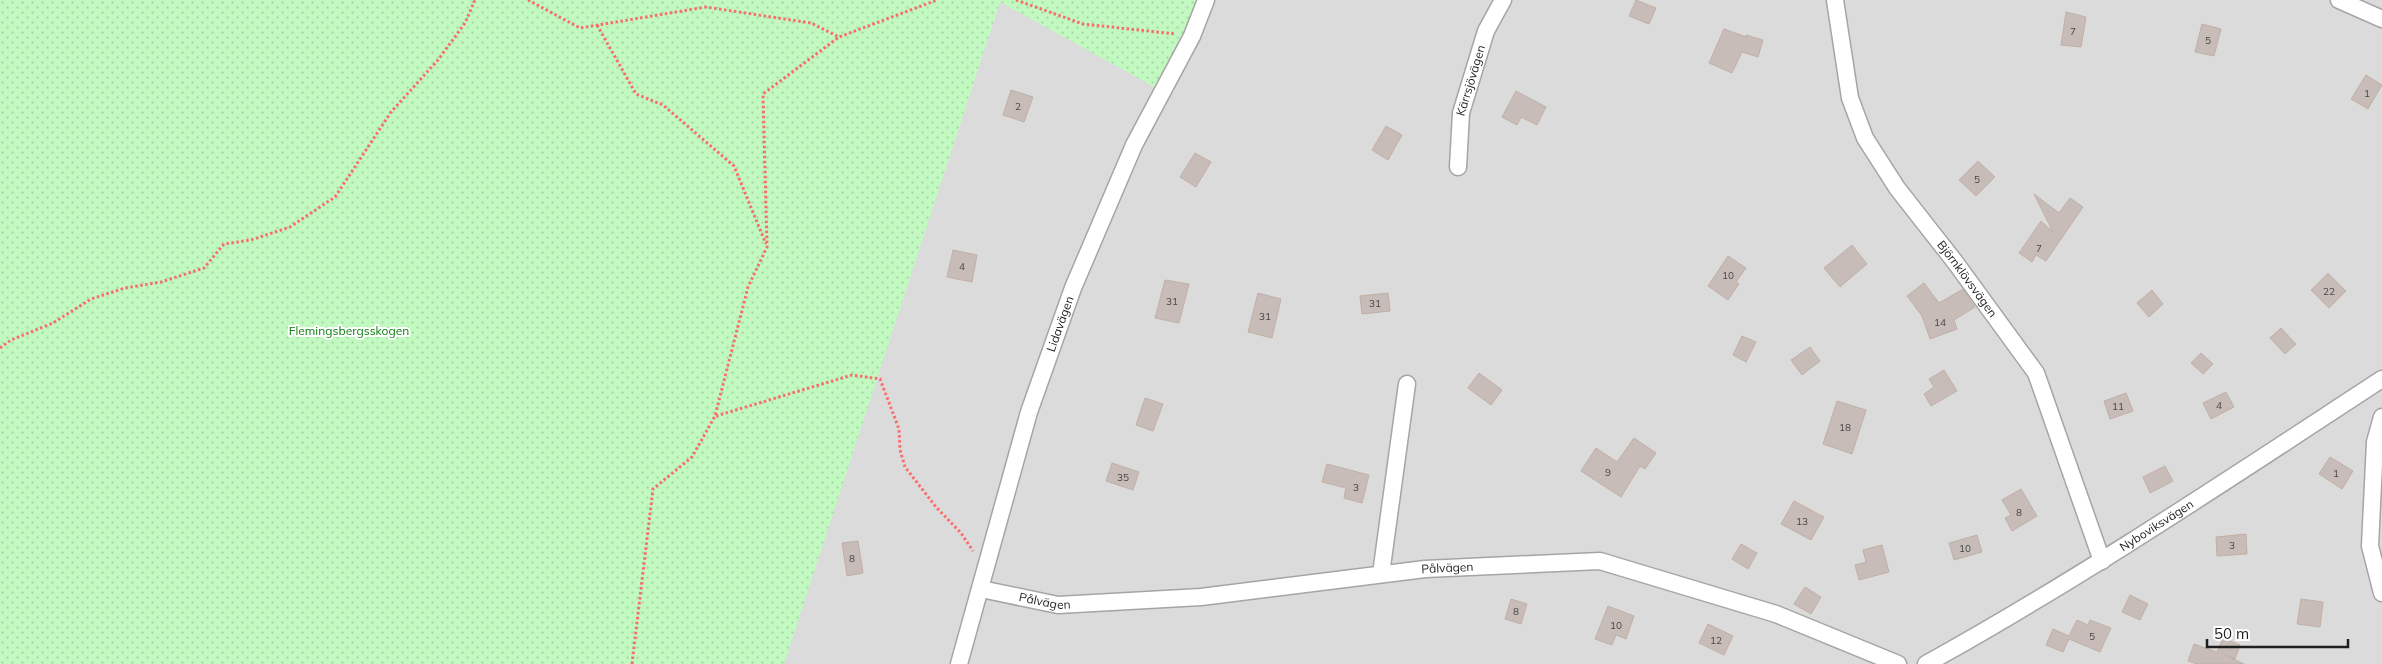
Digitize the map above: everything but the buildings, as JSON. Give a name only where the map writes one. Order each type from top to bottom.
[{"type":"street","name":"Lidavägen","points":[[959,664],[1029,412],[1073,288],[1134,145],[1192,36],[1206,0]]},
{"type":"street","name":"Kärrsjövägen","points":[[1458,167],[1461,113],[1486,31],[1503,0]]},
{"type":"street","name":"Björnklövsvägen","points":[[1835,0],[1850,98],[1865,138],[1897,188],[1956,262],[2036,373],[2102,561]]},
{"type":"street","points":[[2339,0],[2382,19]]},
{"type":"street","name":"Nyboviksvägen","points":[[1926,664],[2007,619],[2102,561],[2382,379]]},
{"type":"street","points":[[1381,574],[1408,384]]},
{"type":"street","points":[[2382,417],[2374,442],[2370,546],[2382,593]]},
{"type":"street","name":"Pålvägen","points":[[981,589],[1058,605],[1201,597],[1425,569],[1600,561],[1776,614],[1898,664]]},
{"type":"path","points":[[0,348],[11,340],[53,323],[91,299],[125,288],[162,282],[204,268],[224,244],[251,240],[290,227],[334,197],[391,112],[438,60],[465,22],[475,0]]},
{"type":"path","points":[[528,0],[580,28],[706,7],[811,24],[839,37]]},
{"type":"path","points":[[632,664],[653,488],[692,457],[715,416],[748,287],[767,247],[763,94],[839,37],[937,0]]},
{"type":"path","points":[[1016,0],[1083,24],[1192,36]]},
{"type":"path","points":[[597,25],[636,94],[662,105],[734,166],[767,247]]},
{"type":"path","points":[[715,416],[852,375],[880,379],[899,429],[900,450],[905,467],[936,507],[961,533],[968,546],[979,557],[989,560]]},
{"type":"shaded area","points":[[1192,0],[2382,0],[2382,664],[783,664],[1000,2]]},
{"type":"green space","name":"Flemingsbergsskogen","points":[[0,0],[1203,0],[1156,88],[1000,2],[784,664],[0,664]]}]
